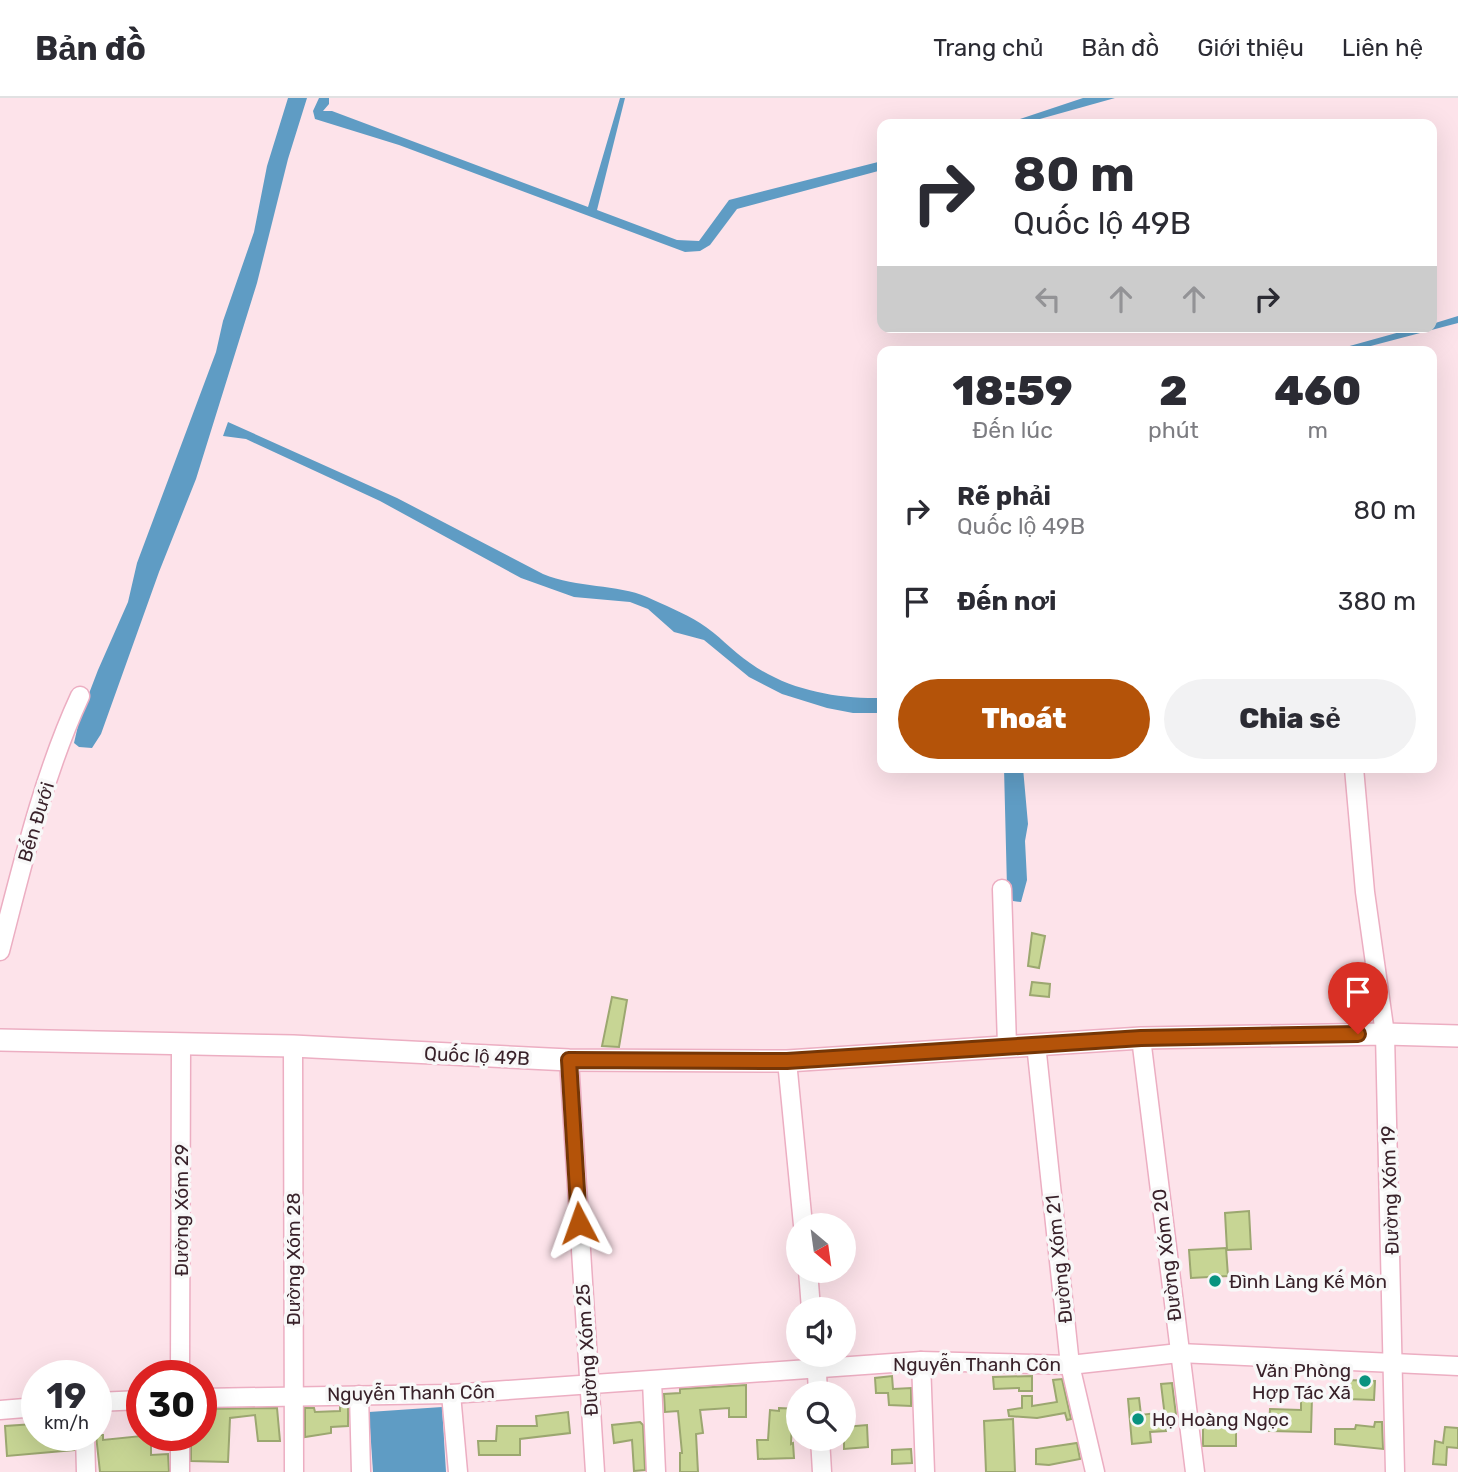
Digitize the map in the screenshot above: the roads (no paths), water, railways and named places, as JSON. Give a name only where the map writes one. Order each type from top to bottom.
[{"type":"main road","name":"Quốc lộ 49B","points":[[0,1040],[293,1046],[569,1060],[787,1061],[1141,1038],[1385,1034],[1458,1036]]},
{"type":"street","name":"Bến Đưới","points":[[0,951],[19,877],[62,739],[80,696]]},
{"type":"street","name":"Đường Xóm 19","points":[[1354,773],[1365,892],[1385,1034],[1395,1472]]},
{"type":"street","points":[[1002,889],[1007,1045]]},
{"type":"street","name":"Đường Xóm 20","points":[[1141,1038],[1195,1472]]},
{"type":"street","name":"Đường Xóm 29","points":[[180,1360],[181,1044]]},
{"type":"street","name":"Đường Xóm 21","points":[[1036,1044],[1070,1365],[1095,1472]]},
{"type":"street","name":"Đường Xóm 28","points":[[293,1046],[294,1472]]},
{"type":"street","name":"Đường Xóm 25","points":[[569,1060],[595,1472]]},
{"type":"street","points":[[787,1061],[802,1213]]},
{"type":"street","name":"Nguyễn Thanh Côn","points":[[856,1362],[1070,1365],[1179,1353],[1458,1366]]},
{"type":"street","points":[[921,1361],[925,1472]]},
{"type":"street","name":"Nguyễn Thanh Côn","points":[[217,1397],[452,1394],[652,1381],[786,1365]]},
{"type":"street","points":[[652,1381],[656,1472]]},
{"type":"street","points":[[452,1394],[458,1472]]},
{"type":"street","points":[[359,1395],[361,1472]]},
{"type":"street","points":[[0,1409],[21,1407]]},
{"type":"street","points":[[85,1451],[86,1472]]},
{"type":"street","points":[[180,1451],[180,1472]]},
{"type":"street","points":[[821,1451],[822,1472]]},
{"type":"water","points":[[288,98],[307,98],[288,159],[257,283],[196,479],[159,572],[101,734],[92,748],[79,747],[74,743],[80,717],[128,602],[137,563],[216,352],[223,321],[254,232],[267,166]]},
{"type":"water","points":[[319,98],[329,98],[329,104],[323,111],[332,111],[588,207],[620,98],[625,98],[597,210],[677,240],[699,241],[729,200],[877,162],[877,171],[737,209],[710,245],[700,251],[685,252],[399,145],[315,119],[313,111]]},
{"type":"water","points":[[1083,98],[1115,98],[1040,119],[1020,119]]},
{"type":"water","points":[[1458,316],[1458,323],[1437,329],[1437,322]]},
{"type":"water","points":[[1396,333],[1420,333],[1371,346],[1350,346]]},
{"type":"water","points":[[228,422],[397,498],[543,574],[569,582],[623,590],[647,597],[700,623],[750,663],[780,680],[813,691],[847,697],[877,698],[877,713],[853,713],[827,708],[782,694],[749,677],[704,640],[674,632],[648,609],[630,602],[574,597],[521,578],[380,501],[246,439],[223,436]]},
{"type":"water","points":[[1004,773],[1023,773],[1028,824],[1025,841],[1027,880],[1021,902],[1013,901],[1007,888]]},
{"type":"water","points":[[442,1407],[446,1472],[373,1472],[369,1412]]},
{"type":"place","name":"Đình Làng Kế Môn","points":[[1215,1281]]},
{"type":"place","name":"Văn Phòng Hợp Tác Xã","points":[[1365,1381]]},
{"type":"place","name":"Họ Hoàng Ngọc","points":[[1138,1419]]}]
